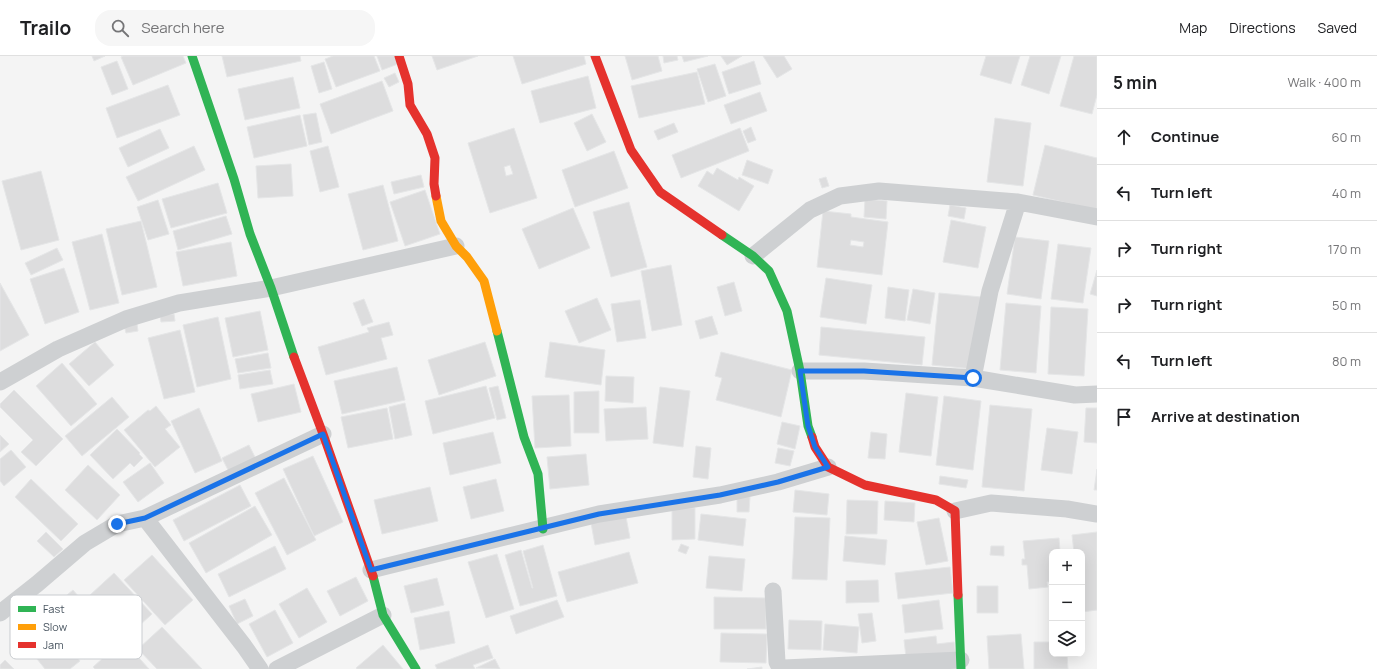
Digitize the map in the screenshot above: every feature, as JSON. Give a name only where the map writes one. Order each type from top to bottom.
[{"type":"street","points":[[192,56],[234,179],[250,234],[271,288],[371,570],[383,615],[416,669]]},
{"type":"street","points":[[399,56],[408,84],[410,105],[427,134],[435,158],[434,184],[441,221],[456,246],[467,257],[484,281],[488,294],[524,437],[538,474],[543,529]]},
{"type":"street","points":[[595,56],[631,150],[660,192],[753,256],[769,271],[787,311],[800,371],[808,426],[815,447],[828,467],[865,485],[936,500],[955,511],[991,503],[1067,509],[1097,514]]},
{"type":"street","points":[[753,256],[810,210],[840,196],[879,192],[1018,202],[1097,217]]},
{"type":"street","points":[[973,378],[990,291],[1018,202]]},
{"type":"street","points":[[0,382],[58,349],[126,319],[179,303],[271,288],[456,246]]},
{"type":"street","points":[[800,371],[864,371],[973,378],[1075,394],[1097,394]]},
{"type":"street","points":[[23,595],[85,543],[117,524],[145,518],[323,434]]},
{"type":"street","points":[[371,570],[543,529],[599,514],[720,495],[778,482],[828,467]]},
{"type":"street","points":[[773,591],[777,662],[779,666],[784,668],[961,664],[955,511]]},
{"type":"street","points":[[145,518],[244,646],[260,669]]},
{"type":"street","points":[[0,613],[10,605]]},
{"type":"street","points":[[277,669],[383,615]]},
{"type":"building","points":[[92,56],[105,56],[94,61]]},
{"type":"building","points":[[183,56],[186,63],[133,85],[121,57]]},
{"type":"building","points":[[222,56],[300,56],[301,61],[227,77]]},
{"type":"building","points":[[333,56],[374,56],[380,71],[336,87],[325,59]]},
{"type":"building","points":[[377,56],[395,56],[398,64],[382,70]]},
{"type":"building","points":[[432,56],[478,56],[437,70]]},
{"type":"building","points":[[513,56],[584,56],[586,64],[522,84]]},
{"type":"building","points":[[625,56],[658,56],[662,71],[632,80]]},
{"type":"building","points":[[663,56],[677,56],[678,60],[664,63]]},
{"type":"building","points":[[682,56],[708,56],[684,62]]},
{"type":"building","points":[[721,56],[742,56],[727,65]]},
{"type":"building","points":[[763,56],[784,56],[792,69],[777,78]]},
{"type":"building","points":[[986,56],[1020,56],[1011,84],[980,75]]},
{"type":"building","points":[[1030,56],[1061,56],[1049,94],[1021,85]]},
{"type":"building","points":[[1074,56],[1097,56],[1097,95],[1092,114],[1060,106]]},
{"type":"building","points":[[117,61],[128,89],[112,95],[101,67]]},
{"type":"building","points":[[754,61],[761,84],[729,94],[722,72]]},
{"type":"building","points":[[324,62],[332,89],[319,93],[311,66]]},
{"type":"building","points":[[715,64],[726,96],[708,102],[697,69]]},
{"type":"building","points":[[697,72],[705,104],[639,118],[631,86]]},
{"type":"building","points":[[395,73],[399,82],[389,87],[384,78]]},
{"type":"building","points":[[588,76],[596,108],[540,123],[531,91]]},
{"type":"building","points":[[293,77],[300,108],[245,120],[238,89]]},
{"type":"building","points":[[382,81],[393,111],[331,134],[320,104]]},
{"type":"building","points":[[168,85],[180,115],[117,138],[106,108]]},
{"type":"building","points":[[760,92],[767,111],[731,124],[724,105]]},
{"type":"building","points":[[316,113],[322,142],[309,145],[303,115]]},
{"type":"building","points":[[592,114],[606,142],[587,151],[574,123]]},
{"type":"building","points":[[300,115],[307,146],[254,158],[247,127]]},
{"type":"building","points":[[995,118],[1031,123],[1023,186],[987,182]]},
{"type":"building","points":[[674,123],[678,132],[658,140],[654,131]]},
{"type":"building","points":[[751,127],[756,140],[748,143],[743,131]]},
{"type":"building","points":[[514,128],[537,198],[490,213],[468,143]],"holes":[[[510,165],[513,174],[506,176],[504,167]]]},
{"type":"building","points":[[740,128],[749,151],[681,178],[672,155]]},
{"type":"building","points":[[160,129],[169,148],[128,167],[119,148]]},
{"type":"building","points":[[1045,145],[1097,158],[1097,210],[1033,195]]},
{"type":"building","points":[[194,146],[205,170],[138,201],[126,177]]},
{"type":"building","points":[[328,146],[339,187],[320,192],[310,151]]},
{"type":"building","points":[[614,151],[628,188],[575,207],[562,170]]},
{"type":"building","points":[[747,160],[773,170],[768,184],[742,175]]},
{"type":"building","points":[[291,164],[293,196],[258,198],[256,166]]},
{"type":"building","points":[[717,168],[738,180],[739,177],[754,186],[739,211],[698,186],[707,171],[713,175]]},
{"type":"building","points":[[41,171],[59,240],[21,250],[2,181]]},
{"type":"building","points":[[421,175],[424,187],[394,194],[391,182]]},
{"type":"building","points":[[826,177],[829,186],[822,188],[819,179]]},
{"type":"building","points":[[218,183],[227,213],[171,228],[162,199]]},
{"type":"building","points":[[383,185],[398,241],[363,250],[348,194]]},
{"type":"building","points":[[425,190],[440,234],[405,246],[390,202]]},
{"type":"building","points":[[865,199],[887,201],[886,219],[864,217]]},
{"type":"building","points":[[158,200],[169,234],[148,240],[137,207]]},
{"type":"building","points":[[629,202],[647,267],[611,277],[593,212]]},
{"type":"building","points":[[950,205],[966,208],[964,219],[948,216]]},
{"type":"building","points":[[573,208],[590,248],[539,269],[522,229]]},
{"type":"building","points":[[823,211],[851,214],[851,217],[888,222],[882,275],[817,267]],"holes":[[[851,240],[864,242],[863,247],[850,245]]]},
{"type":"building","points":[[226,216],[232,234],[178,250],[173,231]]},
{"type":"building","points":[[951,220],[986,227],[978,268],[943,262]]},
{"type":"building","points":[[141,221],[157,287],[122,295],[106,229]]},
{"type":"building","points":[[102,234],[119,303],[90,310],[72,242]]},
{"type":"building","points":[[1015,237],[1049,241],[1041,299],[1007,294]]},
{"type":"building","points":[[231,242],[237,276],[183,286],[176,252]]},
{"type":"building","points":[[1058,244],[1091,248],[1083,303],[1051,299]]},
{"type":"building","points":[[57,248],[63,260],[31,275],[25,263]]},
{"type":"building","points":[[671,265],[682,325],[652,331],[641,271]]},
{"type":"building","points":[[64,268],[79,312],[45,324],[30,279]]},
{"type":"building","points":[[1097,270],[1097,296],[1090,294]]},
{"type":"building","points":[[826,278],[872,285],[866,324],[820,317]]},
{"type":"building","points":[[734,282],[742,311],[725,316],[717,287]]},
{"type":"building","points":[[0,283],[29,335],[0,351]]},
{"type":"building","points":[[888,287],[909,290],[905,321],[885,318]]},
{"type":"building","points":[[913,289],[935,293],[930,324],[907,320]]},
{"type":"building","points":[[939,293],[981,297],[974,369],[932,365]]},
{"type":"building","points":[[597,298],[611,330],[579,343],[565,311]]},
{"type":"building","points":[[364,299],[373,322],[362,326],[353,303]]},
{"type":"building","points":[[640,300],[646,338],[617,342],[611,304]]},
{"type":"building","points":[[1006,303],[1041,306],[1036,373],[1000,370]]},
{"type":"building","points":[[1051,307],[1088,309],[1084,376],[1048,374]]},
{"type":"building","points":[[260,311],[268,350],[233,357],[225,318]]},
{"type":"building","points":[[174,314],[175,321],[161,322],[160,315]]},
{"type":"building","points":[[712,316],[718,334],[700,339],[695,321]]},
{"type":"building","points":[[218,317],[231,379],[197,387],[183,325]]},
{"type":"building","points":[[389,322],[393,335],[381,338],[387,359],[326,375],[318,347],[369,332],[367,328]]},
{"type":"building","points":[[137,324],[138,331],[126,333],[124,325]]},
{"type":"building","points":[[821,327],[925,337],[922,365],[819,355]]},
{"type":"building","points":[[180,330],[195,392],[164,399],[148,338]]},
{"type":"building","points":[[95,342],[114,365],[89,386],[69,364]]},
{"type":"building","points":[[485,342],[496,376],[439,395],[428,360]]},
{"type":"building","points":[[550,342],[605,350],[601,385],[545,377]]},
{"type":"building","points":[[721,352],[792,370],[781,417],[716,400],[722,378],[715,376]]},
{"type":"building","points":[[268,353],[271,368],[238,373],[235,359]]},
{"type":"building","points":[[62,363],[97,404],[71,426],[36,386]]},
{"type":"building","points":[[397,367],[405,400],[342,414],[334,381]]},
{"type":"building","points":[[270,370],[273,384],[240,389],[238,375]]},
{"type":"building","points":[[606,376],[634,377],[633,403],[605,401]]},
{"type":"building","points":[[294,384],[301,412],[258,422],[251,394]]},
{"type":"building","points":[[486,386],[495,418],[433,434],[425,401]]},
{"type":"building","points":[[498,386],[506,418],[497,420],[489,388]]},
{"type":"building","points":[[660,387],[690,391],[683,447],[653,443]]},
{"type":"building","points":[[14,390],[63,439],[36,466],[21,452],[33,440],[0,407],[0,404]]},
{"type":"building","points":[[599,391],[599,433],[574,433],[574,392]]},
{"type":"building","points":[[906,393],[938,397],[931,456],[899,452]]},
{"type":"building","points":[[569,395],[571,446],[535,448],[532,396]]},
{"type":"building","points":[[944,396],[981,401],[973,470],[936,465]]},
{"type":"building","points":[[112,397],[129,417],[82,456],[65,436]]},
{"type":"building","points":[[405,403],[412,435],[395,439],[389,407]]},
{"type":"building","points":[[990,405],[1032,409],[1024,491],[982,487]]},
{"type":"building","points":[[156,406],[171,425],[165,429],[180,447],[155,467],[124,430],[148,410],[150,411]]},
{"type":"building","points":[[646,407],[648,439],[606,441],[604,409]]},
{"type":"building","points":[[199,408],[222,461],[195,473],[171,421]]},
{"type":"building","points":[[387,408],[393,439],[348,448],[341,417]]},
{"type":"building","points":[[1086,408],[1097,408],[1097,443],[1084,442]]},
{"type":"building","points":[[782,422],[800,426],[795,449],[777,444]]},
{"type":"building","points":[[1047,428],[1078,432],[1072,474],[1041,470]]},
{"type":"building","points":[[117,429],[143,458],[134,467],[130,463],[113,479],[90,455]]},
{"type":"building","points":[[493,432],[501,463],[450,475],[443,443]]},
{"type":"building","points":[[871,432],[887,434],[885,459],[868,458]]},
{"type":"building","points":[[0,435],[9,444],[0,452]]},
{"type":"building","points":[[249,445],[256,459],[229,472],[222,458]]},
{"type":"building","points":[[696,446],[711,448],[708,479],[693,477]]},
{"type":"building","points":[[778,448],[794,451],[790,466],[775,463]]},
{"type":"building","points":[[11,450],[26,467],[4,486],[0,481],[0,459]]},
{"type":"building","points":[[586,454],[589,485],[550,489],[547,457]]},
{"type":"building","points":[[313,456],[343,522],[314,536],[283,469]]},
{"type":"building","points":[[150,463],[164,483],[138,502],[123,482]]},
{"type":"building","points":[[88,465],[120,495],[97,520],[65,490]]},
{"type":"building","points":[[1097,469],[1097,490],[1094,490]]},
{"type":"building","points":[[940,476],[968,480],[966,488],[939,484]]},
{"type":"building","points":[[284,478],[316,540],[287,555],[255,493]]},
{"type":"building","points":[[31,479],[78,524],[61,541],[15,497]]},
{"type":"building","points":[[496,479],[504,511],[471,519],[463,487]]},
{"type":"building","points":[[240,485],[251,506],[184,541],[173,520]]},
{"type":"building","points":[[430,487],[438,521],[382,534],[374,500]]},
{"type":"building","points":[[795,490],[829,494],[827,515],[793,512]]},
{"type":"building","points":[[737,496],[750,497],[749,512],[737,512]]},
{"type":"building","points":[[847,500],[878,501],[877,534],[846,534]]},
{"type":"building","points":[[885,501],[915,503],[914,522],[884,520]]},
{"type":"building","points":[[255,506],[272,535],[206,573],[189,543]]},
{"type":"building","points":[[672,508],[695,508],[695,539],[672,540]]},
{"type":"building","points":[[701,514],[746,519],[743,546],[698,540]]},
{"type":"building","points":[[626,517],[630,538],[595,545],[591,523]]},
{"type":"building","points":[[795,517],[830,518],[827,580],[792,579]]},
{"type":"building","points":[[939,518],[948,561],[926,565],[917,522]]},
{"type":"building","points":[[46,532],[63,549],[54,557],[37,541]]},
{"type":"building","points":[[1097,532],[1097,610],[1085,612],[1085,549],[1074,549],[1072,535]]},
{"type":"building","points":[[845,536],[887,540],[885,565],[843,561]]},
{"type":"building","points":[[1059,538],[1060,549],[1049,549],[1048,587],[1029,589],[1027,565],[1022,565],[1022,559],[1025,559],[1023,541]]},
{"type":"building","points":[[681,544],[689,547],[686,554],[678,551]]},
{"type":"building","points":[[543,545],[557,596],[520,606],[505,555],[521,550],[533,588],[523,551]]},
{"type":"building","points":[[275,546],[286,569],[229,597],[218,574]]},
{"type":"building","points":[[991,546],[1004,546],[1004,556],[990,555]]},
{"type":"building","points":[[629,552],[638,583],[567,602],[558,572]]},
{"type":"building","points":[[497,554],[514,609],[486,618],[468,562]]},
{"type":"building","points":[[152,555],[193,600],[165,625],[142,600],[142,595],[138,595],[124,580]]},
{"type":"building","points":[[709,556],[745,559],[742,591],[706,588]]},
{"type":"building","points":[[950,567],[953,593],[898,599],[895,573]]},
{"type":"building","points":[[114,573],[134,595],[90,595]]},
{"type":"building","points":[[356,577],[368,601],[340,616],[327,591]]},
{"type":"building","points":[[437,578],[444,605],[411,613],[404,586]]},
{"type":"building","points":[[878,580],[879,602],[846,603],[846,581]]},
{"type":"building","points":[[977,586],[998,586],[998,613],[977,613]]},
{"type":"building","points":[[307,588],[327,622],[299,638],[279,604]]},
{"type":"building","points":[[73,590],[77,595],[67,595]]},
{"type":"building","points":[[714,597],[766,598],[766,629],[714,629]]},
{"type":"building","points":[[245,599],[253,616],[237,624],[229,606]]},
{"type":"building","points":[[557,600],[564,617],[516,634],[510,616]]},
{"type":"building","points":[[939,600],[943,629],[905,633],[902,605]]},
{"type":"building","points":[[142,603],[152,614],[142,623]]},
{"type":"building","points":[[275,610],[293,643],[267,657],[249,624]]},
{"type":"building","points":[[449,611],[455,643],[420,650],[414,618]]},
{"type":"building","points":[[872,613],[876,641],[862,643],[858,614]]},
{"type":"building","points":[[789,620],[822,621],[821,650],[788,649]]},
{"type":"building","points":[[825,624],[859,627],[857,653],[823,650]]},
{"type":"building","points":[[162,627],[202,669],[157,669],[142,653],[142,645]]},
{"type":"building","points":[[721,633],[767,634],[766,663],[720,662]]},
{"type":"building","points":[[1021,634],[1024,669],[989,669],[987,636]]},
{"type":"building","points":[[936,636],[937,644],[954,642],[956,656],[906,657],[904,640]]},
{"type":"building","points":[[1034,642],[1049,642],[1049,657],[1067,657],[1068,669],[1034,669]]},
{"type":"building","points":[[383,645],[403,669],[356,668]]},
{"type":"building","points":[[488,645],[493,658],[473,665],[475,669],[437,669],[435,665]]},
{"type":"building","points":[[37,659],[78,659],[80,661],[70,669],[45,669]]},
{"type":"building","points":[[102,659],[140,659],[149,669],[95,669],[93,667]]},
{"type":"building","points":[[495,659],[500,669],[476,668]]},
{"type":"building","points":[[5,660],[14,669],[0,669],[0,665]]},
{"type":"building","points":[[762,667],[762,669],[747,669]]},
{"type":"traffic: fast","points":[[192,56],[234,179],[250,234],[271,288],[294,357]]},
{"type":"traffic: fast","points":[[722,235],[753,256],[769,271],[787,311],[800,371],[808,426],[812,437]]},
{"type":"traffic: fast","points":[[497,331],[524,437],[538,474],[543,529]]},
{"type":"traffic: fast","points":[[373,576],[383,615],[416,669]]},
{"type":"traffic: fast","points":[[958,595],[961,669]]},
{"type":"traffic: slow","points":[[436,196],[441,221],[456,246],[467,257],[484,281],[497,331]]},
{"type":"traffic: jam","points":[[399,56],[408,84],[410,105],[427,134],[435,158],[434,184],[436,196]]},
{"type":"traffic: jam","points":[[595,56],[631,150],[660,192],[722,235]]},
{"type":"traffic: jam","points":[[294,357],[373,576]]},
{"type":"traffic: jam","points":[[812,437],[815,447],[828,467],[865,485],[936,500],[955,511],[958,595]]},
{"type":"route","points":[[117,524],[145,518],[323,434],[371,570],[448,550],[543,529],[599,514],[720,495],[778,482],[828,467],[815,447],[808,426],[800,371],[864,371],[973,378]]}]
